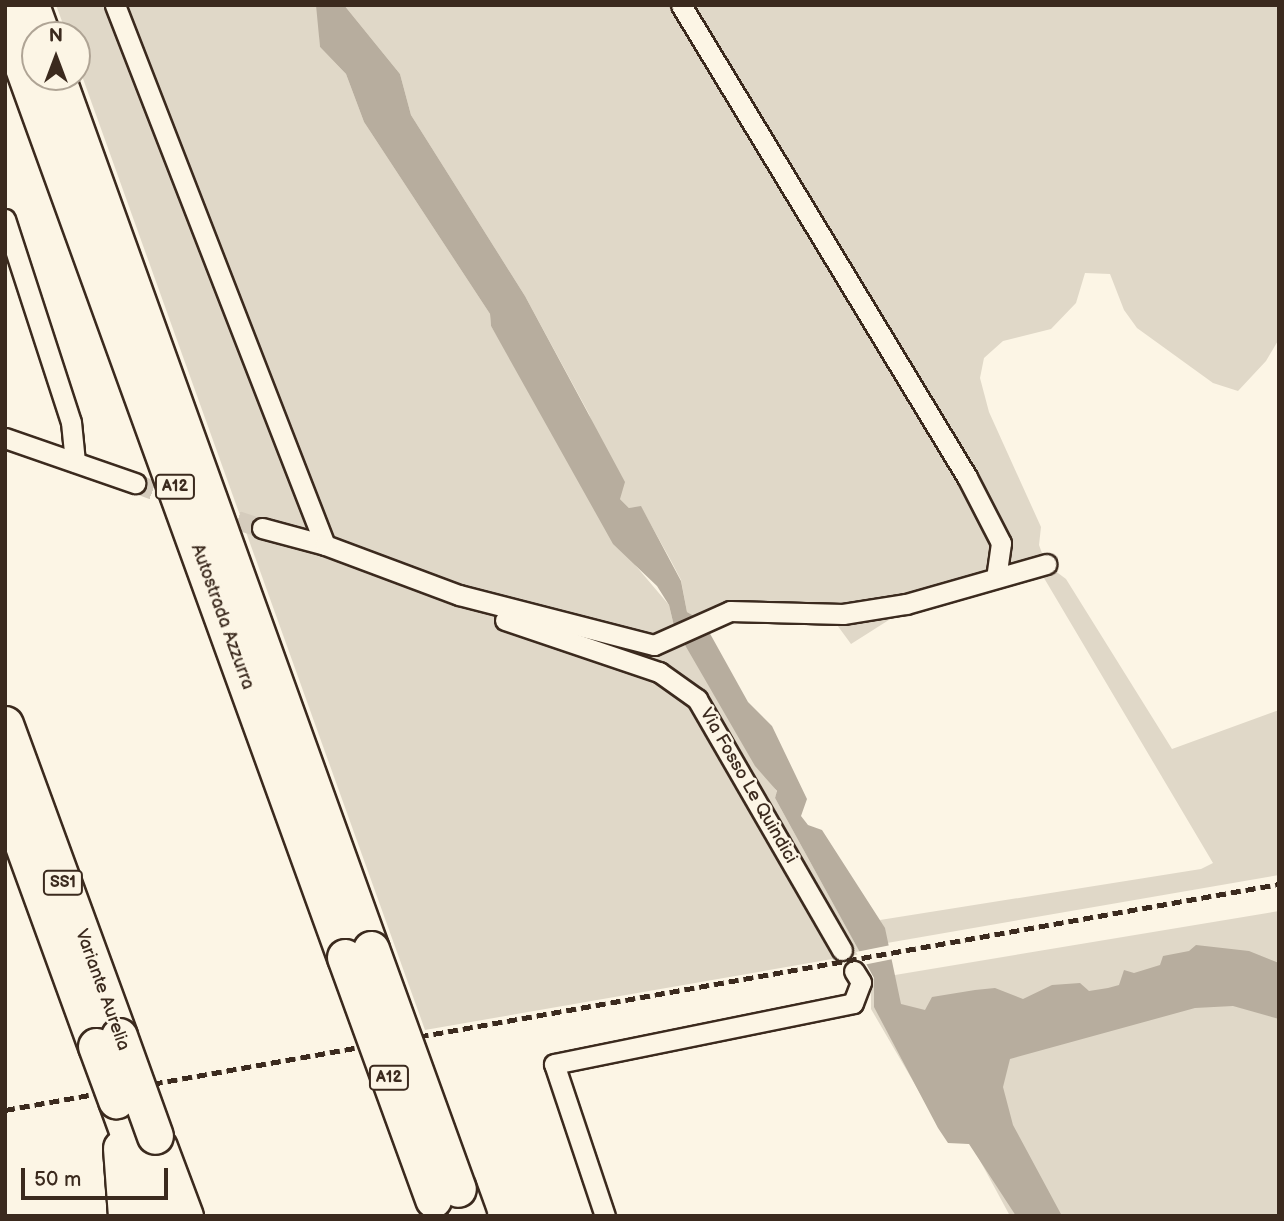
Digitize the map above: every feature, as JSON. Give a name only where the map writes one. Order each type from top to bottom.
[{"type":"highway","name":"Autostrada Azzurra","points":[[5,18],[358,953],[450,1205]]},
{"type":"highway","name":"Autostrada Azzurra","points":[[62,91],[358,953]]},
{"type":"highway","name":"Variante Aurelia","points":[[5,724],[107,1041],[159,1216]]},
{"type":"highway","name":"Variante Aurelia","points":[[5,796],[107,1041],[116,1100],[136,1142],[185,1216]]},
{"type":"highway","points":[[126,1216],[136,1142]]},
{"type":"street","points":[[115,5],[325,544]]},
{"type":"street","points":[[681,5],[967,477],[1001,542],[996,577]]},
{"type":"street","points":[[5,219],[71,422],[75,462]]},
{"type":"street","points":[[5,438],[135,483]]},
{"type":"street","points":[[262,528],[325,544],[426,584],[615,638],[654,645],[715,614],[730,611],[843,614],[906,604],[1046,564]]},
{"type":"street","name":"Via Fosso Le Quindici","points":[[426,584],[436,597],[659,672],[697,699],[842,950]]},
{"type":"street","points":[[605,1216],[554,1064],[853,1003],[861,982],[854,971]]},
{"type":"shaded area","points":[[56,5],[318,7],[320,47],[346,74],[364,122],[490,314],[491,326],[636,566],[669,605],[674,626],[777,792],[775,798],[861,954],[425,1030],[87,91],[91,91],[91,21],[62,21]]},
{"type":"shaded area","points":[[316,5],[344,5],[400,74],[411,115],[525,296],[625,482],[620,499],[629,508],[641,506],[681,581],[687,612],[703,621],[748,702],[772,726],[807,799],[801,816],[808,825],[822,830],[885,928],[901,1004],[925,1010],[932,997],[995,988],[1023,999],[1052,985],[1080,983],[1089,991],[1108,988],[1119,985],[1124,970],[1134,973],[1160,965],[1163,956],[1189,951],[1196,945],[1249,951],[1279,963],[1279,1019],[1233,1006],[1195,1008],[1010,1059],[1003,1087],[1013,1125],[1062,1216],[1016,1216],[969,1144],[948,1143],[938,1128],[874,1007],[874,978],[775,798],[777,791],[755,766],[674,626],[669,605],[657,586],[613,544],[491,326],[490,314],[364,122],[346,74],[320,47]]},
{"type":"shaded area","points":[[344,5],[1279,5],[1279,339],[1266,361],[1238,391],[1213,383],[1137,328],[1124,310],[1110,274],[1085,273],[1076,303],[1051,329],[1003,341],[984,358],[980,378],[989,412],[1041,527],[1039,545],[1046,564],[1066,579],[1172,749],[1279,710],[1279,875],[887,943],[880,920],[1201,869],[1213,863],[1044,578],[892,618],[851,644],[829,614],[703,621],[687,612],[681,580],[670,559],[641,507],[629,508],[620,499],[589,414],[525,296],[411,115],[400,74]]},
{"type":"shaded area","points":[[1279,911],[1279,1216],[1010,1216],[971,1144],[948,1141],[871,1009],[871,979]]},
{"type":"pier","points":[[891,945],[893,959],[863,965],[856,952]]},
{"type":"tunnel","points":[[135,483],[181,500]]},
{"type":"tunnel","points":[[210,511],[262,528]]},
{"type":"railway","points":[[5,1110],[1279,884]]}]
